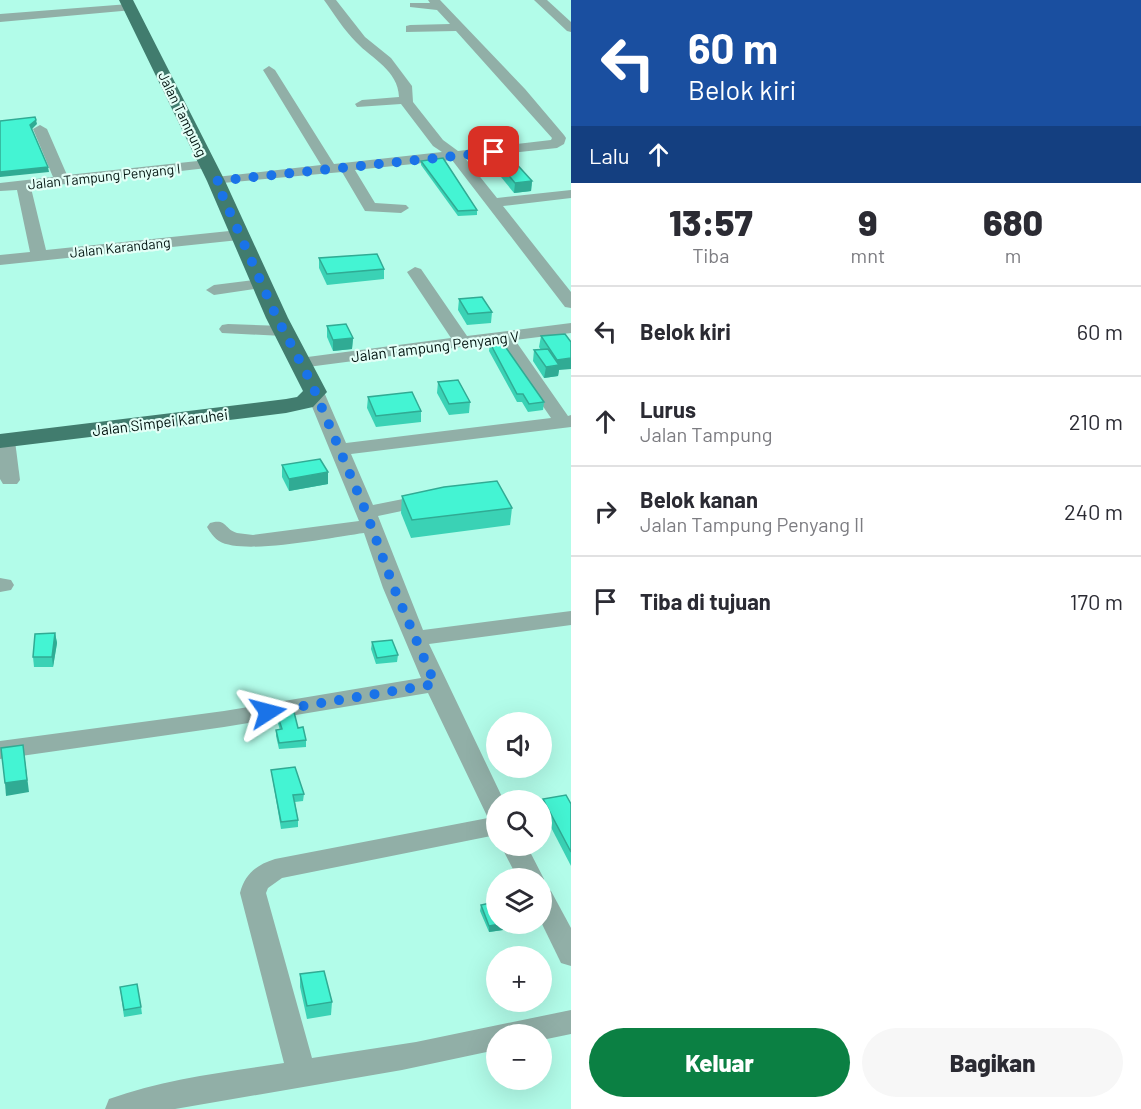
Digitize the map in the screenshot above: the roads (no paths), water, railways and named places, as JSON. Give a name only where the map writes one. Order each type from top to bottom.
[{"type":"main road","name":"Jalan Tampung","points":[[128,4],[212,173],[283,331],[315,392]]},
{"type":"main road","name":"Jalan Simpei Karuhei","points":[[2,441],[286,406],[305,402],[315,392]]},
{"type":"street","points":[[330,0],[361,40],[387,61],[405,86],[405,100],[438,143],[456,156],[571,303]]},
{"type":"street","points":[[540,0],[571,28]]},
{"type":"street","points":[[414,5],[437,3],[459,27]]},
{"type":"street","points":[[0,18],[128,4]]},
{"type":"street","points":[[554,12],[571,11]]},
{"type":"street","points":[[410,29],[459,27]]},
{"type":"street","name":"Jalan Tampung Penyang I","points":[[0,187],[62,180],[331,170],[551,146],[559,142],[559,138],[520,92],[459,27]]},
{"type":"street","points":[[269,70],[331,170]]},
{"type":"street","points":[[362,104],[405,100]]},
{"type":"street","points":[[40,129],[62,180]]},
{"type":"street","points":[[347,168],[370,208],[401,208]]},
{"type":"street","points":[[23,184],[39,255]]},
{"type":"street","points":[[493,203],[571,194]]},
{"type":"street","name":"Jalan Karandang","points":[[0,260],[239,235]]},
{"type":"street","points":[[415,273],[462,342]]},
{"type":"street","points":[[214,290],[261,284]]},
{"type":"street","name":"Jalan Tampung Penyang V","points":[[300,363],[571,328]]},
{"type":"street","points":[[228,329],[283,331]]},
{"type":"street","points":[[338,450],[567,422],[505,338]]},
{"type":"street","points":[[315,392],[369,519],[415,638],[486,791]]},
{"type":"street","points":[[2,441],[10,480]]},
{"type":"street","points":[[218,526],[233,539],[253,541],[369,519],[446,496]]},
{"type":"street","points":[[415,638],[571,618]]},
{"type":"street","points":[[0,750],[224,719],[435,684]]},
{"type":"street","points":[[301,1071],[253,893],[256,882],[275,869],[486,828]]},
{"type":"street","points":[[552,917],[571,954]]},
{"type":"street","points":[[552,1026],[571,1022]]},
{"type":"street","points":[[120,1109],[170,1095],[301,1071],[391,1059],[486,1039]]}]
